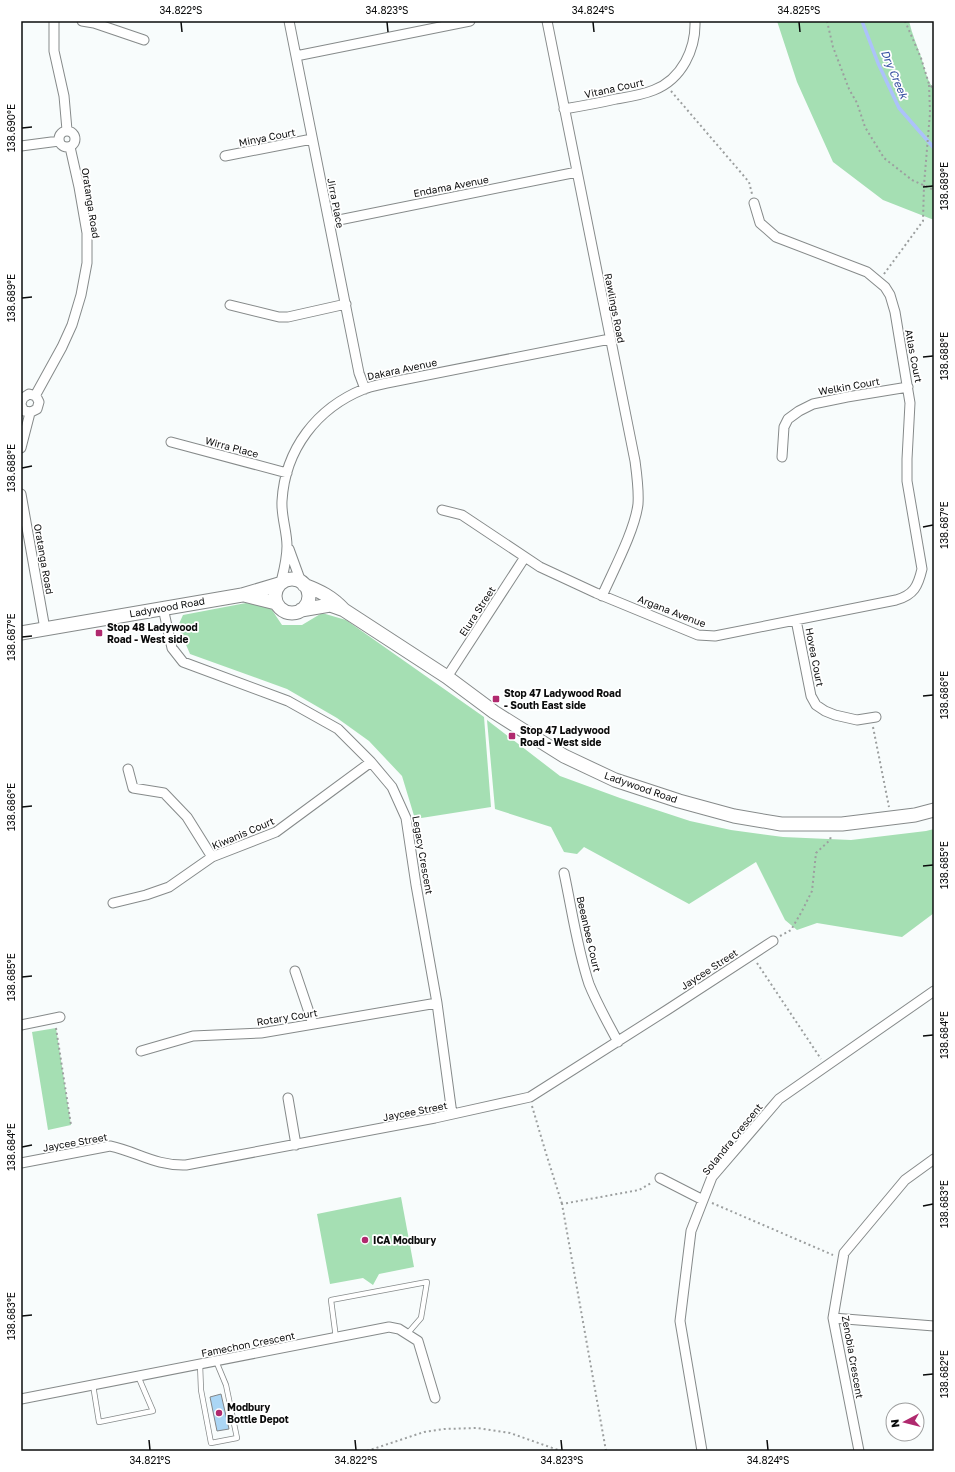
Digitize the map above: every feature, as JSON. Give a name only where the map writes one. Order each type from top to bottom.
[{"type":"street","points":[[54,21],[54,51],[64,96],[67,130]]},
{"type":"street","points":[[82,21],[94,23],[144,40]]},
{"type":"street","name":"Jirra Place","points":[[289,21],[360,373],[365,389]]},
{"type":"street","points":[[296,56],[470,21]]},
{"type":"street","name":"Rawlings Road","points":[[547,21],[635,461],[638,488],[636,516],[628,538],[602,596]]},
{"type":"street","name":"Vitana Court","points":[[564,110],[641,94],[655,90],[669,82],[684,65],[691,52],[695,33],[695,21]]},
{"type":"street","points":[[67,130],[72,132],[76,138],[74,144],[70,147],[62,146],[59,141],[60,134],[67,130]]},
{"type":"street","name":"Minya Court","points":[[225,156],[312,139]]},
{"type":"street","points":[[21,146],[59,141]]},
{"type":"street","name":"Oratanga Road","points":[[35,396],[62,347],[72,325],[82,295],[87,263],[87,233],[70,147]]},
{"type":"street","name":"Endama Avenue","points":[[329,222],[577,172]]},
{"type":"street","name":"Atlas Court","points":[[754,202],[760,223],[776,237],[867,272],[885,287],[890,295],[895,312],[910,403],[907,481],[922,569],[919,582],[913,591]]},
{"type":"street","points":[[230,306],[279,317],[288,317],[346,304]]},
{"type":"street","name":"Dakara Avenue","points":[[280,583],[286,564],[287,546],[282,502],[287,473],[298,444],[316,419],[337,403],[365,389],[397,381],[610,339]]},
{"type":"street","name":"Welkin Court","points":[[782,457],[784,427],[788,419],[799,411],[813,404],[908,387]]},
{"type":"street","points":[[29,394],[35,396],[39,402],[37,409],[30,412],[24,410],[21,402],[23,398],[29,394]]},
{"type":"street","points":[[21,448],[30,412]]},
{"type":"street","name":"Wirra Place","points":[[171,442],[287,473]]},
{"type":"street","name":"Oratanga Road","points":[[21,495],[45,629]]},
{"type":"street","name":"Argana Avenue","points":[[442,510],[462,515],[540,567],[602,596],[698,635],[715,636],[896,600],[905,597],[913,591]]},
{"type":"street","name":"Dakara Avenue","points":[[287,546],[303,583]]},
{"type":"street","name":"Elura Street","points":[[447,677],[525,556]]},
{"type":"street","points":[[289,579],[297,580],[303,583],[308,595],[308,601],[301,610],[290,613],[279,608],[276,603],[275,590],[280,583],[289,579]]},
{"type":"street","name":"Ladywood Road","points":[[21,633],[242,595],[280,583]]},
{"type":"street","name":"Ladywood Road","points":[[303,583],[334,599],[344,610],[447,677],[494,712],[564,756],[615,780],[679,801],[734,816],[781,824],[842,824],[915,815],[934,810]]},
{"type":"street","name":"Ladywood Road","points":[[242,595],[276,603]]},
{"type":"street","name":"Ladywood Road","points":[[301,610],[330,606],[344,610]]},
{"type":"street","name":"Legacy Crescent","points":[[163,608],[172,648],[183,662],[288,701],[338,729],[371,762],[392,787],[406,818],[416,885],[437,1003],[452,1114]]},
{"type":"street","name":"Hovea Court","points":[[796,620],[811,696],[816,705],[835,715],[857,720],[874,718]]},
{"type":"street","name":"Kiwanis Court","points":[[113,903],[146,895],[169,887],[212,857],[276,832],[371,762]]},
{"type":"street","points":[[128,769],[133,788],[164,793],[187,817],[212,857]]},
{"type":"street","name":"Beeanbee Court","points":[[564,873],[582,961],[600,1009],[618,1042]]},
{"type":"street","name":"Jaycee Street","points":[[21,1163],[110,1146],[120,1148],[158,1162],[175,1166],[186,1165],[452,1114],[530,1097],[618,1042],[773,941]]},
{"type":"street","points":[[295,971],[313,1024]]},
{"type":"street","name":"Solandra Crescent","points":[[702,1451],[680,1321],[691,1231],[712,1178],[779,1099],[934,991]]},
{"type":"street","name":"Rotary Court","points":[[141,1052],[194,1036],[262,1033],[437,1003]]},
{"type":"street","points":[[21,1025],[60,1018]]},
{"type":"street","points":[[288,1098],[296,1144]]},
{"type":"street","name":"Zenobia Crescent","points":[[859,1451],[833,1318],[844,1253],[905,1180],[934,1159]]},
{"type":"street","points":[[660,1178],[703,1200]]},
{"type":"street","points":[[833,1318],[934,1326]]},
{"type":"street","name":"Famechon Crescent","points":[[21,1399],[389,1328],[399,1329],[408,1333]]},
{"type":"street","points":[[408,1333],[418,1341],[435,1398]]},
{"type":"lane","points":[[336,1338],[331,1300],[428,1282],[421,1318],[408,1333]]},
{"type":"lane","points":[[200,1364],[201,1390],[211,1443],[237,1438],[226,1386],[216,1361]]},
{"type":"lane","points":[[94,1385],[99,1422],[153,1410],[138,1376]]},
{"type":"path","points":[[827,21],[833,47],[849,89],[857,102],[865,127],[884,158],[912,180],[934,190]]},
{"type":"path","points":[[878,281],[923,221],[925,156],[930,126],[929,84],[921,58],[905,21]]},
{"type":"path","points":[[665,84],[749,182],[754,202]]},
{"type":"path","points":[[929,84],[934,89]]},
{"type":"path","points":[[874,718],[891,818]]},
{"type":"path","points":[[773,941],[791,930],[812,891],[816,854],[830,840],[833,824]]},
{"type":"path","points":[[752,955],[826,1066]]},
{"type":"path","points":[[50,1029],[56,1028],[71,1125]]},
{"type":"path","points":[[530,1097],[544,1150],[562,1204],[606,1451]]},
{"type":"path","points":[[562,1204],[639,1190],[660,1178]]},
{"type":"path","points":[[703,1200],[843,1259]]},
{"type":"path","points":[[367,1451],[424,1432],[444,1429],[477,1428],[510,1433],[561,1451]]},
{"type":"green space","points":[[777,21],[909,21],[927,78],[934,89],[934,220],[883,200],[833,162],[797,82]]},
{"type":"green space","points":[[246,603],[270,607],[282,625],[302,625],[322,613],[346,620],[484,717],[491,807],[415,819],[402,776],[369,741],[337,718],[287,689],[190,654],[178,626],[183,615]]},
{"type":"green space","points":[[487,720],[560,776],[690,821],[731,830],[783,837],[851,840],[934,829],[934,913],[902,937],[817,923],[797,930],[785,920],[756,862],[689,904],[584,847],[577,854],[564,852],[551,827],[495,809]]},
{"type":"green space","points":[[56,1028],[71,1125],[48,1130],[32,1032]]},
{"type":"green space","name":"ICA Modbury","points":[[401,1197],[414,1267],[379,1274],[373,1285],[363,1278],[330,1284],[317,1214]]},
{"type":"building","name":"Modbury Bottle Depot","points":[[221,1394],[229,1429],[217,1431],[210,1397]]},
{"type":"waterway","name":"Dry Creek","points":[[862,21],[878,63],[899,108],[934,148]]},
{"type":"place","name":"Stop 48 Ladywood Road - West side","points":[[99,633]]},
{"type":"place","name":"Stop 47 Ladywood Road - South East side","points":[[496,699]]},
{"type":"place","name":"Stop 47 Ladywood Road - West side","points":[[512,736]]},
{"type":"place","name":"ICA Modbury","points":[[365,1240]]},
{"type":"place","name":"Modbury Bottle Depot","points":[[219,1413]]}]
